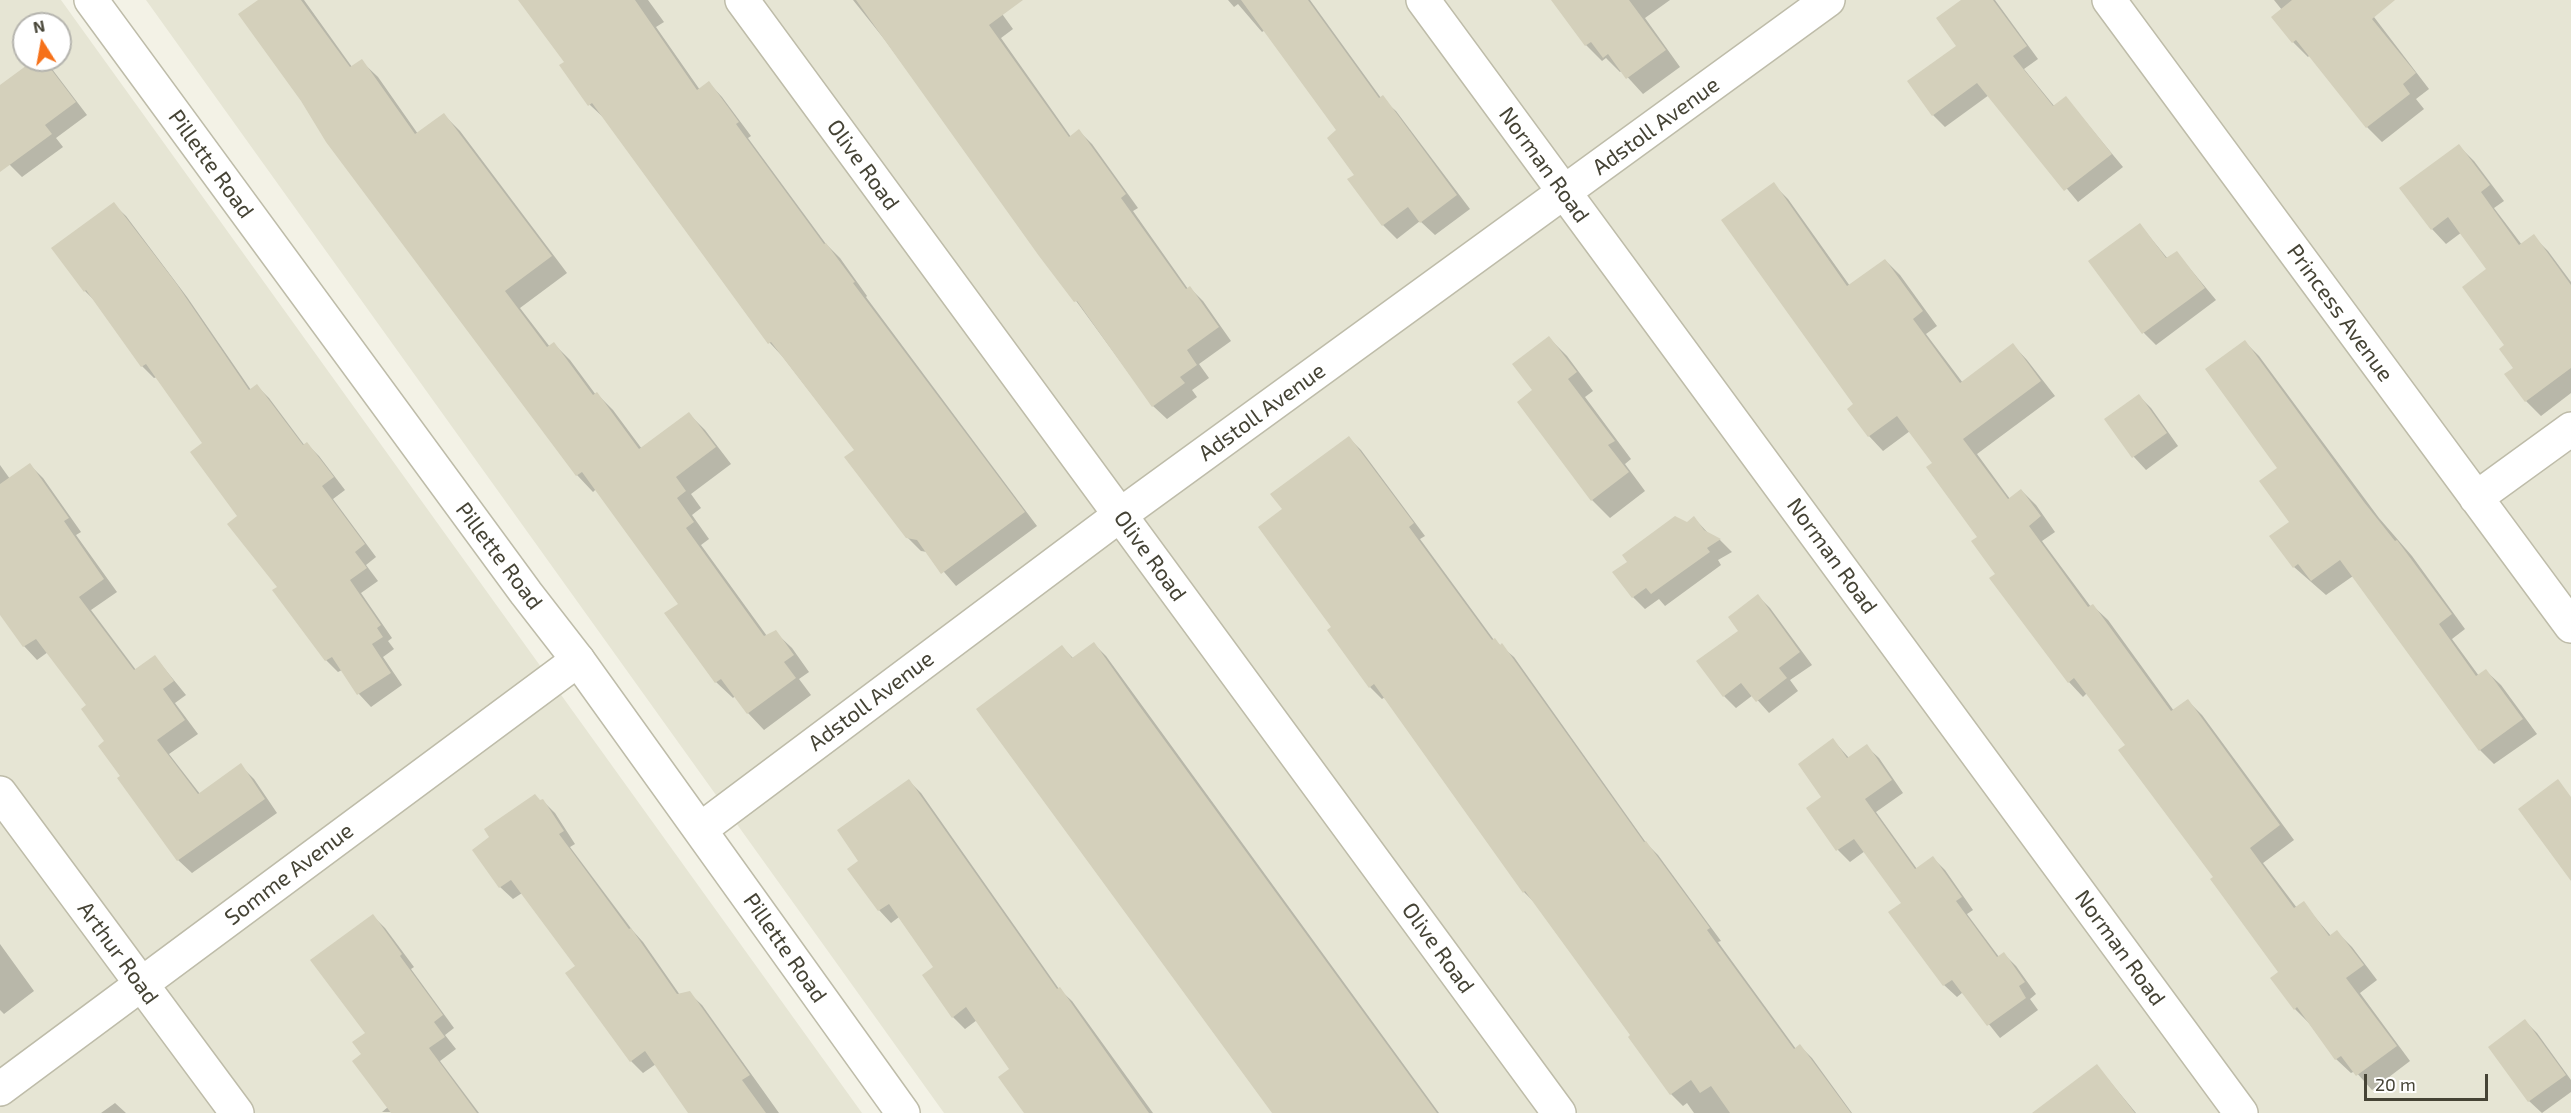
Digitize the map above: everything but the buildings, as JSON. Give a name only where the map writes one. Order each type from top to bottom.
[{"type":"street","name":"Pillette Road","points":[[91,0],[512,574],[578,660],[903,1113]]},
{"type":"street","name":"Olive Road","points":[[742,0],[1559,1113]]},
{"type":"street","name":"Norman Road","points":[[1423,0],[2241,1113]]},
{"type":"street","name":"Adstoll Avenue","points":[[700,829],[1120,515],[1828,0]]},
{"type":"street","name":"Princess Avenue","points":[[2109,0],[2571,626]]},
{"type":"street","points":[[2476,498],[2571,429]]},
{"type":"street","name":"Somme Avenue","points":[[0,1089],[578,660]]},
{"type":"street","name":"Arthur Road","points":[[0,793],[237,1113]]},
{"type":"shaded area","points":[[0,0],[61,0],[70,12],[12,12],[12,72],[72,72],[72,15],[862,1113],[0,1113]]},
{"type":"shaded area","points":[[146,0],[2571,0],[2571,1113],[944,1113]]}]
